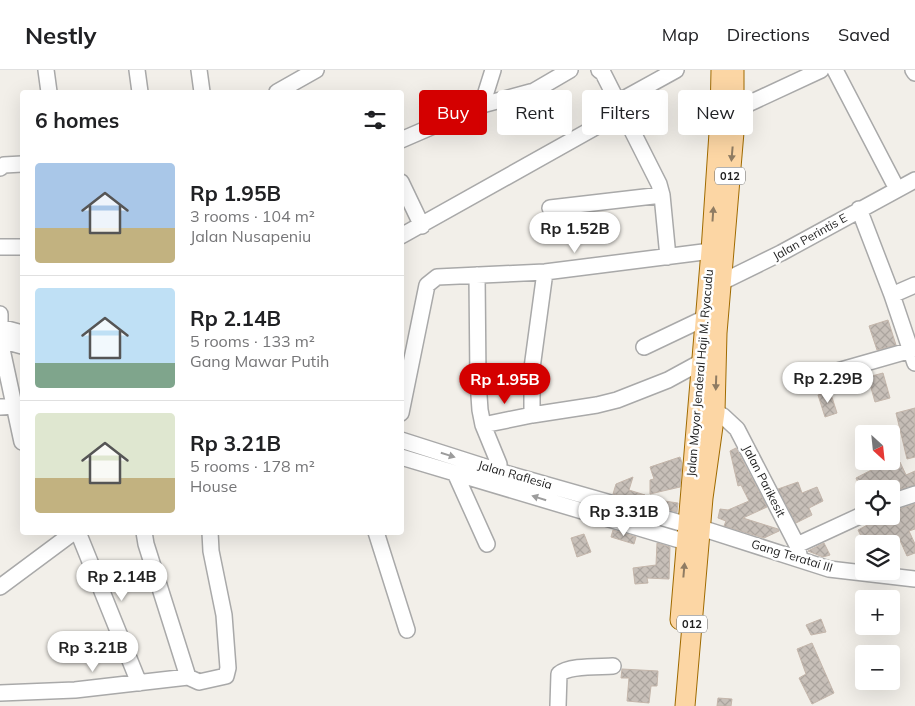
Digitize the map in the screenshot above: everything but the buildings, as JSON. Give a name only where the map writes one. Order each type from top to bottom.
[{"type":"main road","name":"Jalan Mayor Jenderal Haji M. Ryacudu","points":[[685,706],[705,318],[717,283],[711,251],[720,118],[720,70]]},
{"type":"main road","name":"Jalan Mayor Jenderal Haji M. Ryacudu","points":[[734,70],[734,90]]},
{"type":"main road","name":"Jalan Mayor Jenderal Haji M. Ryacudu","points":[[672,706],[693,534],[715,412],[717,283],[732,135]]},
{"type":"main road","points":[[702,359],[706,350],[708,329],[713,328],[717,332]]},
{"type":"street","points":[[46,70],[49,90]]},
{"type":"street","points":[[137,70],[140,90]]},
{"type":"street","points":[[199,70],[202,90]]},
{"type":"street","points":[[281,90],[316,70]]},
{"type":"street","points":[[487,90],[493,70]]},
{"type":"street","points":[[487,104],[534,91],[570,70]]},
{"type":"street","points":[[600,70],[612,90]]},
{"type":"street","points":[[643,90],[676,70]]},
{"type":"street","points":[[753,102],[821,70]]},
{"type":"street","points":[[835,70],[897,189]]},
{"type":"street","points":[[404,139],[419,132]]},
{"type":"street","points":[[404,235],[582,135]]},
{"type":"street","points":[[635,135],[662,195],[668,257]]},
{"type":"street","points":[[0,168],[4,165],[20,164]]},
{"type":"street","name":"Jalan Perintis E","points":[[717,283],[782,253],[915,180]]},
{"type":"street","points":[[404,188],[422,226]]},
{"type":"street","points":[[550,208],[662,195]]},
{"type":"street","points":[[820,376],[914,354],[859,210]]},
{"type":"street","points":[[0,247],[20,247]]},
{"type":"street","points":[[404,399],[428,285],[437,278],[545,272],[711,251]]},
{"type":"street","points":[[532,415],[532,368],[545,272]]},
{"type":"street","points":[[477,275],[478,381],[483,425],[499,464],[496,478]]},
{"type":"street","points":[[892,295],[915,285]]},
{"type":"street","points":[[644,348],[705,318]]},
{"type":"street","points":[[0,331],[20,333]]},
{"type":"street","points":[[0,331],[20,345]]},
{"type":"street","points":[[0,331],[8,406],[20,434]]},
{"type":"street","points":[[483,425],[617,400],[668,380],[702,359]]},
{"type":"street","name":"Jalan Parikesit","points":[[715,412],[723,416],[737,429],[798,552]]},
{"type":"street","name":"Jalan Raflesia","points":[[404,441],[496,478],[693,534]]},
{"type":"street","name":"Jalan Raflesia","points":[[404,457],[456,473],[496,478]]},
{"type":"street","points":[[456,473],[487,544]]},
{"type":"street","points":[[900,499],[915,494]]},
{"type":"street","points":[[798,552],[855,519]]},
{"type":"street","name":"Gang Teratai III","points":[[693,534],[798,552],[829,569],[915,579]]},
{"type":"street","points":[[0,587],[70,535]]},
{"type":"street","points":[[79,535],[139,683]]},
{"type":"street","points":[[144,535],[188,677]]},
{"type":"street","points":[[0,693],[75,690],[188,677],[198,682],[214,680],[227,674],[224,615],[211,551],[210,535]]},
{"type":"street","points":[[377,535],[407,630]]},
{"type":"street","points":[[558,706],[559,674],[562,671],[570,668],[613,666]]}]
